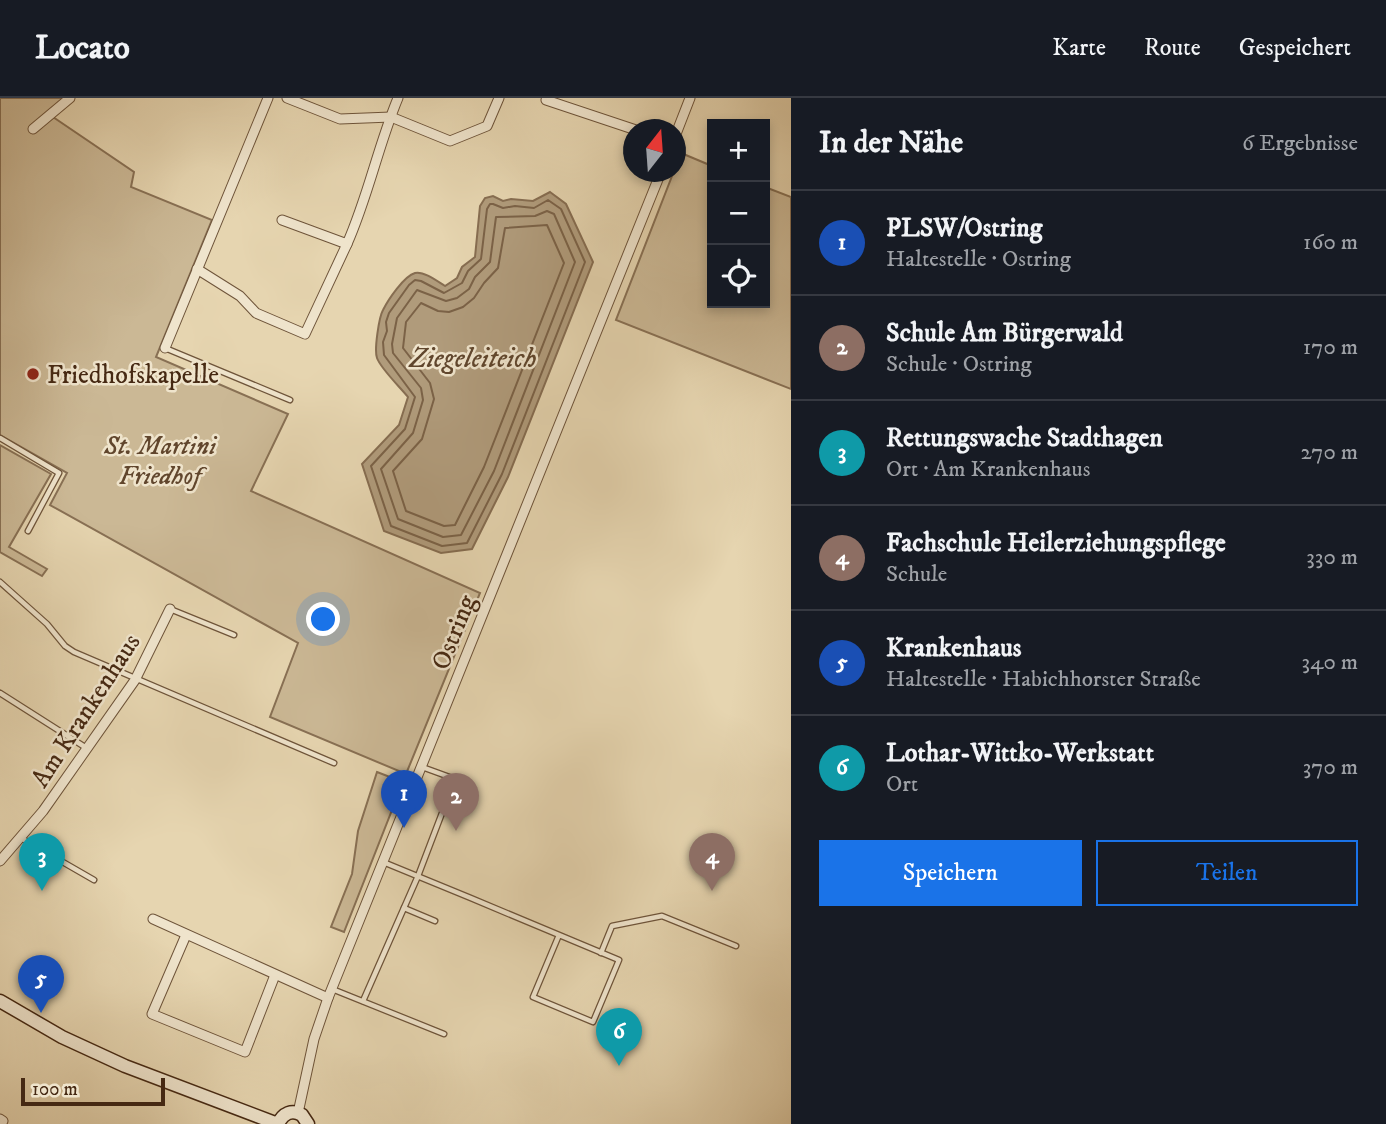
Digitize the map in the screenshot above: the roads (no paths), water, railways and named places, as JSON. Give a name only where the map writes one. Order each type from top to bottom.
[{"type":"main road","points":[[0,1002],[62,1037],[125,1066],[278,1124],[284,1115],[298,1113],[306,1118],[308,1124]]},
{"type":"street","points":[[33,129],[71,98]]},
{"type":"street","points":[[165,348],[268,98]]},
{"type":"street","points":[[286,98],[340,119],[391,117],[450,141],[487,126],[499,98]]},
{"type":"street","points":[[197,269],[240,296],[256,313],[305,334],[361,213],[398,98]]},
{"type":"street","points":[[682,119],[690,98]]},
{"type":"street","points":[[546,100],[623,126]]},
{"type":"street","name":"Ostring","points":[[298,1113],[314,1039],[331,988],[657,182]]},
{"type":"street","points":[[282,220],[347,244]]},
{"type":"street","name":"Am Krankenhaus","points":[[1,862],[43,811],[135,680],[170,608]]},
{"type":"street","points":[[153,919],[328,998]]},
{"type":"street","points":[[186,935],[152,1014],[245,1052],[275,975]]},
{"type":"lane","points":[[165,348],[290,400]]},
{"type":"lane","points":[[0,438],[59,473],[28,531]]},
{"type":"lane","points":[[0,582],[47,624],[65,646],[135,680],[334,763]]},
{"type":"lane","points":[[170,608],[234,635]]},
{"type":"lane","points":[[0,693],[88,749]]},
{"type":"lane","points":[[363,1001],[418,876],[455,779],[421,767]]},
{"type":"lane","points":[[20,837],[94,880]]},
{"type":"lane","points":[[382,862],[418,876],[619,960],[593,1022],[533,997],[559,935]]},
{"type":"lane","points":[[404,908],[435,921]]},
{"type":"lane","points":[[601,953],[612,926],[662,916],[736,946]]},
{"type":"lane","points":[[331,988],[444,1034]]},
{"type":"water","name":"Ziegeleiteich","points":[[550,192],[566,204],[593,262],[508,477],[472,549],[441,553],[384,531],[362,464],[399,425],[408,397],[386,373],[377,358],[377,334],[383,310],[401,283],[415,273],[426,275],[445,286],[457,278],[462,267],[475,257],[480,206],[485,198],[493,196],[503,201],[533,201]]},
{"type":"place","name":"Friedhofskapelle","points":[[33,374]]},
{"type":"place","name":"PLSW/Ostring","points":[[404,828]]},
{"type":"place","name":"Schule Am Bürgerwald","points":[[456,831]]},
{"type":"place","name":"Rettungswache Stadthagen","points":[[42,891]]},
{"type":"place","name":"Fachschule Heilerziehungspflege","points":[[712,891]]},
{"type":"place","name":"Krankenhaus","points":[[41,1013]]},
{"type":"place","name":"Lothar-Wittko-Werkstatt","points":[[619,1066]]},
{"type":"park label","name":"St. Martini Friedhof","points":[[160,460]]}]
